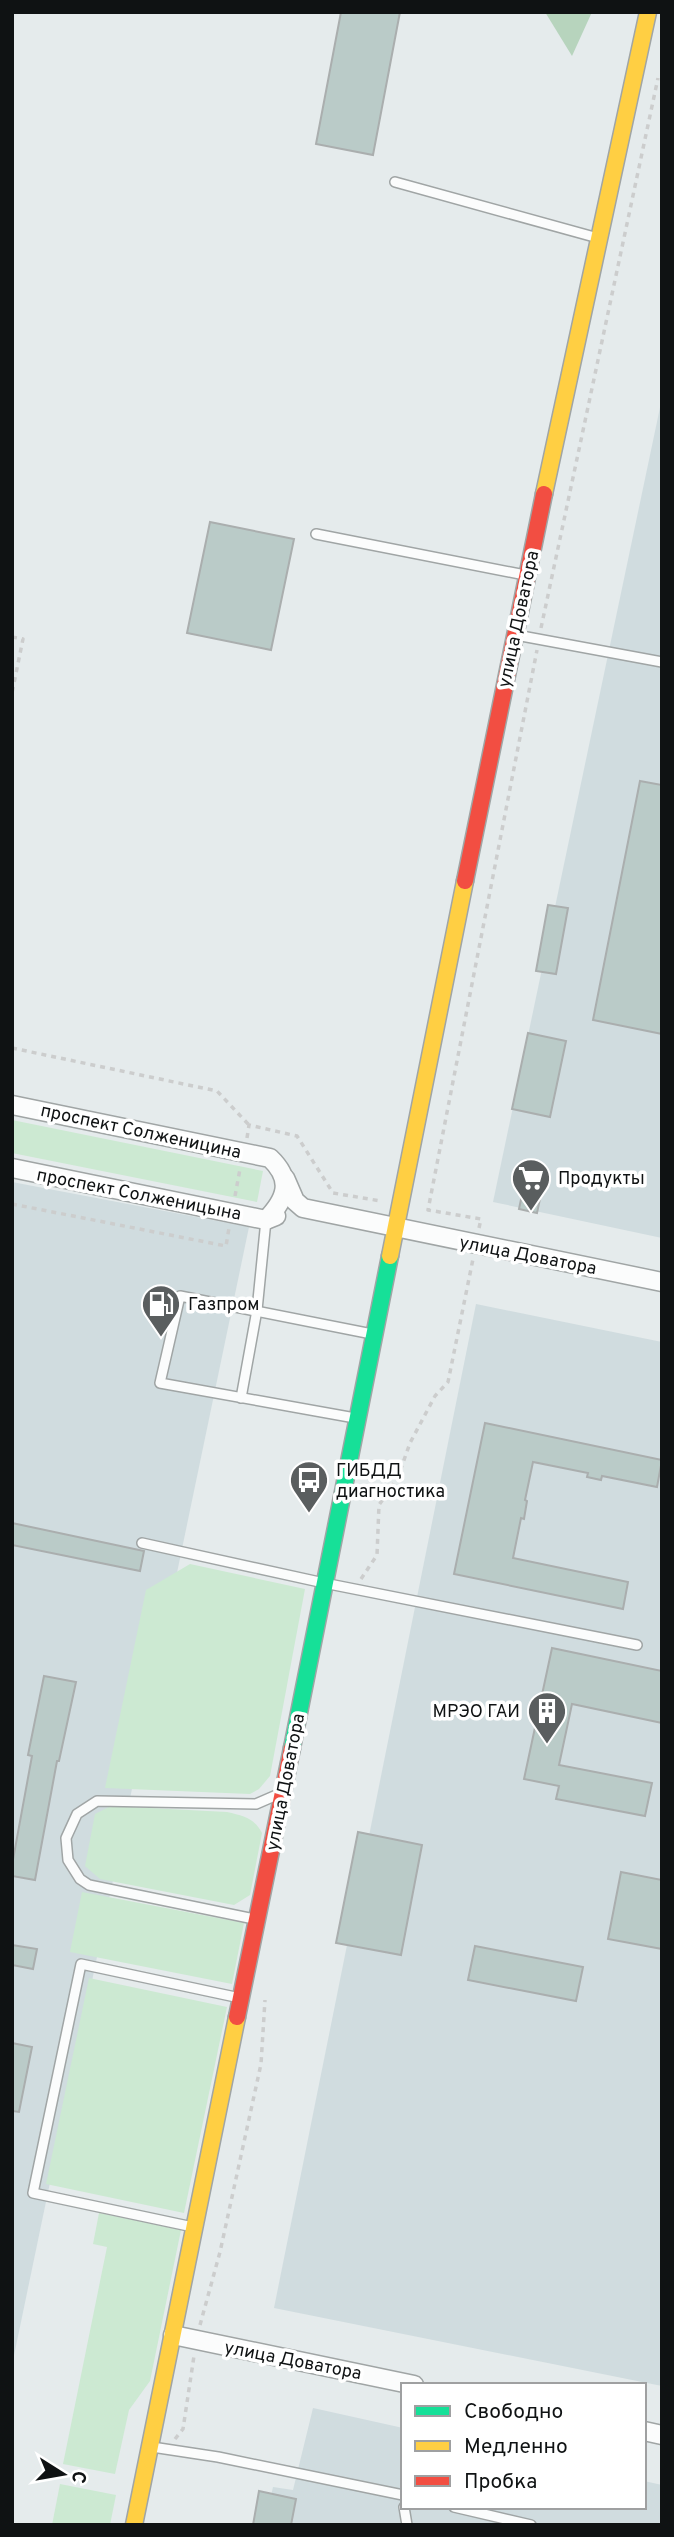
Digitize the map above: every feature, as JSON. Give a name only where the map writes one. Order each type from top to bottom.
[{"type":"street","name":"улица Доватора","points":[[134,2525],[284,1792],[514,635],[648,12]]},
{"type":"street","name":"проспект Солженицина","points":[[12,1105],[271,1158],[281,1168],[285,1178]]},
{"type":"street","name":"проспект Солженицына","points":[[12,1168],[266,1220],[303,1208]]},
{"type":"street","points":[[285,1178],[295,1201],[303,1208],[395,1228]]},
{"type":"street","name":"проспект Солженицына","points":[[266,1220],[280,1203],[285,1178]]},
{"type":"street","name":"улица Доватора","points":[[395,1228],[662,1282]]},
{"type":"street","name":"улица Доватора","points":[[173,2335],[404,2383]]},
{"type":"lane","points":[[395,182],[600,238]]},
{"type":"lane","points":[[316,534],[527,576]]},
{"type":"lane","points":[[514,635],[662,663]]},
{"type":"lane","points":[[241,1398],[257,1310],[266,1220]]},
{"type":"lane","points":[[357,1419],[160,1383],[180,1296],[374,1335]]},
{"type":"lane","points":[[142,1543],[352,1589],[637,1645]]},
{"type":"lane","points":[[257,1920],[89,1885],[80,1879],[68,1860],[66,1838],[77,1814],[97,1801],[256,1804],[284,1792]]},
{"type":"lane","points":[[194,2228],[33,2193],[81,1965],[242,1998]]},
{"type":"lane","points":[[150,2446],[218,2457],[401,2497]]},
{"type":"lane","points":[[463,2509],[531,2525]]},
{"type":"path","points":[[352,1589],[377,1555],[379,1505],[398,1477],[410,1443],[435,1395],[448,1382],[476,1245],[481,1219],[428,1210],[539,640],[659,75]]},
{"type":"path","points":[[12,636],[23,639],[12,692]]},
{"type":"path","points":[[12,1048],[217,1091],[249,1125]]},
{"type":"path","points":[[167,2450],[183,2429],[197,2341],[220,2252],[261,2064],[265,1989]]},
{"type":"shaded area","points":[[662,398],[662,1238],[493,1202]]},
{"type":"shaded area","points":[[12,1182],[249,1227],[12,2365]]},
{"type":"shaded area","points":[[476,1304],[662,1342],[662,2386],[274,2308]]},
{"type":"shaded area","points":[[313,2408],[401,2428],[401,2509],[646,2509],[646,2481],[662,2485],[662,2525],[264,2525],[273,2487],[293,2490]]},
{"type":"green space","points":[[545,12],[592,12],[572,56]]},
{"type":"green space","points":[[12,1120],[263,1171],[257,1202],[12,1153]]},
{"type":"green space","points":[[190,1564],[305,1589],[270,1776],[259,1789],[250,1794],[105,1788],[146,1590]]},
{"type":"green space","points":[[111,1806],[227,1812],[252,1821],[262,1833],[250,1895],[234,1905],[100,1879],[85,1866],[95,1814]]},
{"type":"green space","points":[[82,1892],[244,1923],[232,1984],[70,1952]]},
{"type":"green space","points":[[89,1978],[227,2007],[184,2213],[46,2184]]},
{"type":"green space","points":[[99,2213],[181,2230],[150,2381],[129,2410],[115,2474],[63,2464],[107,2247],[93,2244]]},
{"type":"green space","points":[[60,2484],[116,2495],[110,2525],[52,2525]]},
{"type":"building","points":[[341,12],[400,12],[373,155],[316,144]]},
{"type":"building","points":[[210,522],[294,539],[271,650],[187,633]]},
{"type":"building","points":[[640,781],[662,785],[662,1034],[593,1020]]},
{"type":"building","points":[[548,905],[568,908],[556,974],[536,971]]},
{"type":"building","points":[[528,1033],[566,1041],[550,1117],[512,1109]]},
{"type":"building","points":[[523,1190],[541,1194],[537,1213],[519,1209]]},
{"type":"building","points":[[485,1423],[662,1460],[657,1487],[602,1476],[601,1480],[587,1477],[588,1473],[533,1462],[524,1519],[521,1518],[513,1558],[628,1582],[623,1609],[454,1574]]},
{"type":"building","points":[[12,1523],[144,1551],[140,1571],[12,1545]]},
{"type":"building","points":[[552,1648],[662,1671],[662,1723],[572,1704],[559,1765],[652,1783],[645,1816],[556,1799],[559,1786],[524,1779]]},
{"type":"building","points":[[44,1676],[76,1682],[57,1761],[35,1880],[12,1876],[12,1865],[32,1756],[28,1755]]},
{"type":"building","points":[[358,1832],[422,1845],[401,1955],[336,1943]]},
{"type":"building","points":[[621,1872],[662,1880],[662,1949],[608,1939]]},
{"type":"building","points":[[12,1945],[37,1949],[33,1969],[12,1965]]},
{"type":"building","points":[[475,1946],[583,1967],[576,2001],[468,1980]]},
{"type":"building","points":[[12,2043],[32,2047],[19,2112],[12,2111]]},
{"type":"building","points":[[259,2491],[296,2499],[291,2525],[253,2525]]},
{"type":"traffic: fast","points":[[292,1748],[390,1256]]},
{"type":"traffic: slow","points":[[544,494],[648,12]]},
{"type":"traffic: slow","points":[[390,1256],[465,881]]},
{"type":"traffic: slow","points":[[134,2525],[237,2017]]},
{"type":"traffic: jam","points":[[465,881],[544,494]]},
{"type":"traffic: jam","points":[[237,2017],[292,1748]]},
{"type":"place","name":"Продукты","points":[[531,1212]]},
{"type":"place","name":"Газпром","points":[[161,1338]]},
{"type":"place","name":"ГИБДД диагностика","points":[[309,1514]]},
{"type":"place","name":"МРЭО ГАИ","points":[[547,1745]]}]
